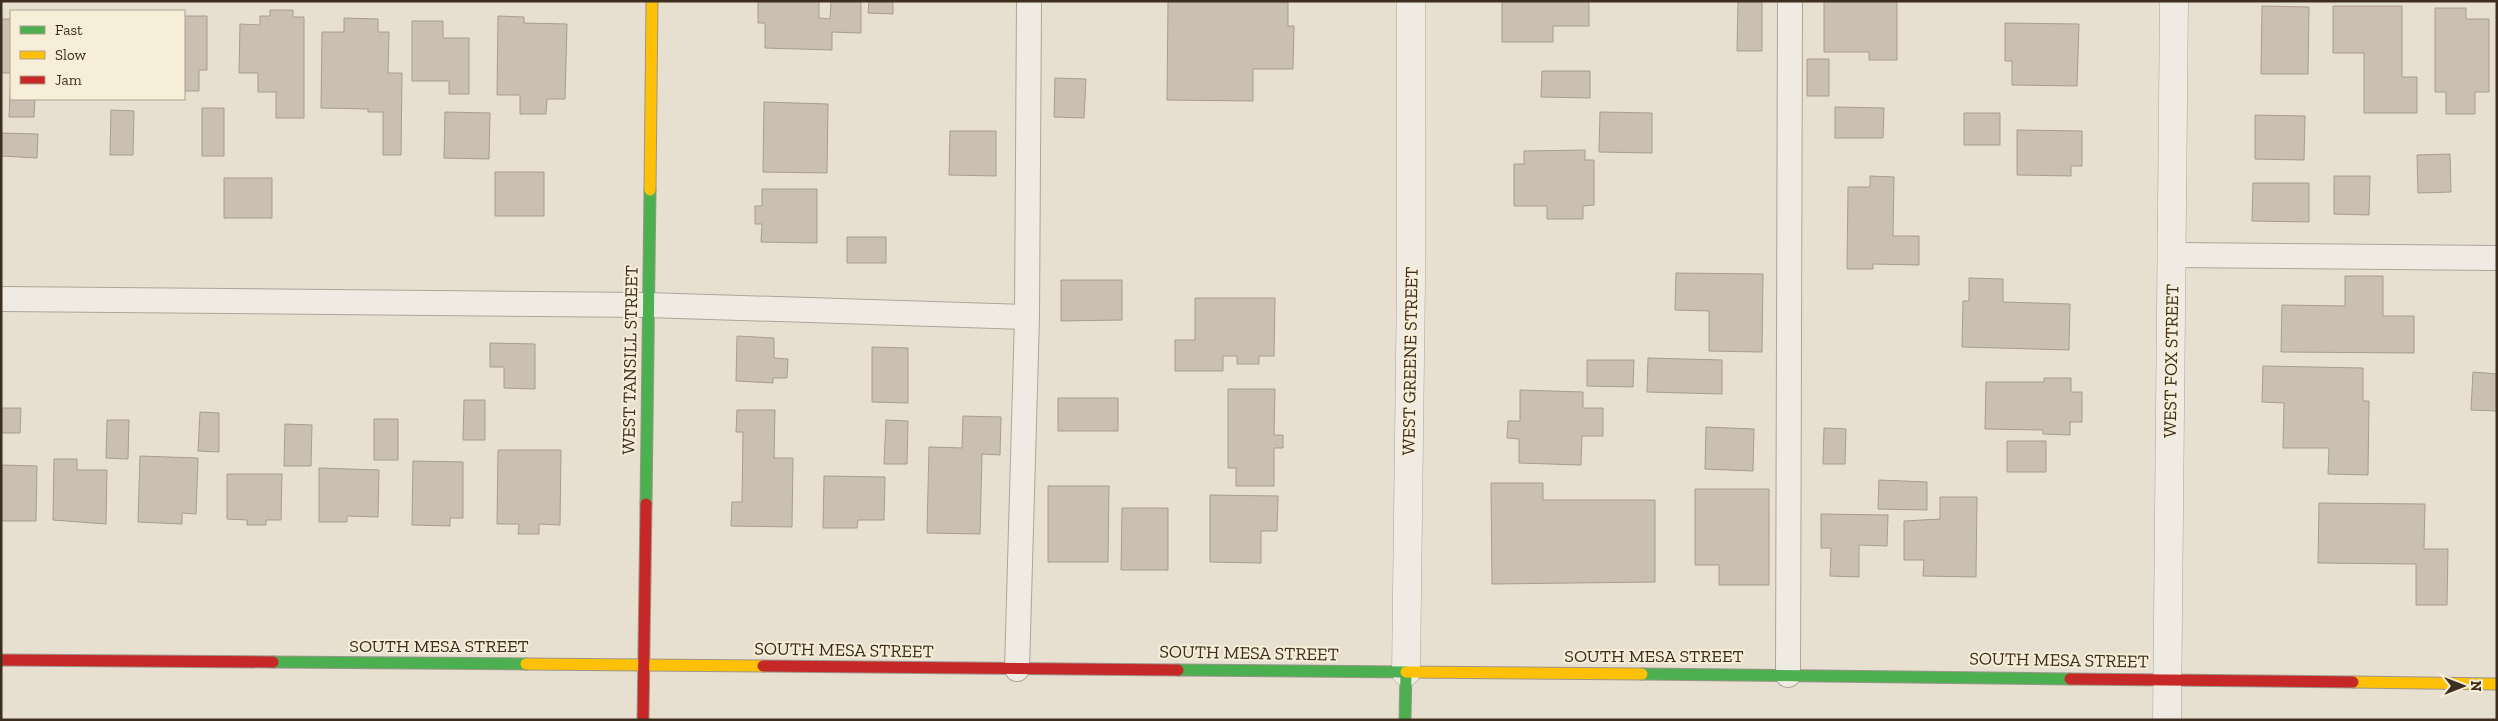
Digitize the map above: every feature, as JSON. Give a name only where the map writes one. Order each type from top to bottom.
[{"type":"street","name":"WEST TANSILL STREET","points":[[643,720],[652,1]]},
{"type":"street","name":"WEST GREENE STREET","points":[[1406,720],[1411,281],[1411,1]]},
{"type":"street","name":"WEST FOX STREET","points":[[2167,720],[2174,1]]},
{"type":"street","name":"SOUTH MESA STREET","points":[[1,660],[1788,675],[2497,684]]},
{"type":"lane","points":[[1017,669],[1026,317],[1029,1]]},
{"type":"lane","points":[[1788,675],[1790,1]]},
{"type":"lane","points":[[2172,255],[2497,258]]},
{"type":"lane","points":[[1,299],[648,305],[1026,317]]},
{"type":"building","points":[[758,1],[819,1],[819,18],[830,19],[831,1],[861,1],[861,33],[832,32],[832,50],[765,48],[765,23],[758,23]]},
{"type":"building","points":[[869,1],[893,1],[893,14],[868,13]]},
{"type":"building","points":[[1168,1],[1288,2],[1288,26],[1294,26],[1293,69],[1253,69],[1253,101],[1167,100]]},
{"type":"building","points":[[1502,1],[1589,1],[1589,26],[1553,26],[1553,42],[1502,42]]},
{"type":"building","points":[[1738,1],[1762,1],[1762,51],[1737,51]]},
{"type":"building","points":[[1824,1],[1897,1],[1897,60],[1869,60],[1869,52],[1824,52]]},
{"type":"building","points":[[2262,6],[2309,7],[2308,74],[2261,74]]},
{"type":"building","points":[[2333,6],[2402,6],[2402,77],[2417,77],[2417,113],[2364,113],[2364,53],[2333,53]]},
{"type":"building","points":[[2435,8],[2466,8],[2466,19],[2489,19],[2489,92],[2475,92],[2475,114],[2446,114],[2446,92],[2435,92]]},
{"type":"building","points":[[270,10],[293,10],[293,17],[304,17],[304,118],[276,118],[276,92],[258,92],[258,73],[239,73],[240,24],[260,25],[260,16],[270,16]]},
{"type":"building","points":[[185,16],[207,16],[207,70],[199,70],[199,91],[185,91]]},
{"type":"building","points":[[498,16],[524,17],[524,23],[567,24],[565,99],[547,99],[546,114],[520,114],[520,95],[497,95]]},
{"type":"building","points":[[344,18],[378,19],[378,32],[389,32],[388,73],[402,73],[401,155],[383,155],[383,112],[368,112],[368,109],[321,108],[322,32],[344,32]]},
{"type":"building","points":[[1,19],[10,19],[10,73],[1,73]]},
{"type":"building","points":[[412,21],[443,21],[443,38],[469,38],[469,94],[449,94],[449,81],[412,81]]},
{"type":"building","points":[[2005,23],[2079,24],[2077,86],[2012,85],[2012,61],[2005,61]]},
{"type":"building","points":[[1807,59],[1829,59],[1829,96],[1807,96]]},
{"type":"building","points":[[1542,71],[1590,71],[1590,98],[1541,97]]},
{"type":"building","points":[[1055,78],[1086,79],[1084,118],[1054,117]]},
{"type":"building","points":[[10,95],[10,100],[35,100],[34,117],[9,117]]},
{"type":"building","points":[[764,102],[828,104],[827,173],[763,172]]},
{"type":"building","points":[[1835,107],[1884,108],[1883,138],[1835,138]]},
{"type":"building","points":[[202,108],[224,108],[224,156],[202,156]]},
{"type":"building","points":[[111,110],[134,111],[133,155],[110,155]]},
{"type":"building","points":[[445,112],[490,113],[489,159],[444,158]]},
{"type":"building","points":[[1600,112],[1652,113],[1652,153],[1599,152]]},
{"type":"building","points":[[1964,113],[2000,113],[2000,145],[1964,145]]},
{"type":"building","points":[[2255,115],[2305,116],[2304,160],[2255,159]]},
{"type":"building","points":[[2017,130],[2082,131],[2082,166],[2071,166],[2071,176],[2017,175]]},
{"type":"building","points":[[950,131],[996,131],[996,176],[949,175]]},
{"type":"building","points":[[1,133],[38,134],[37,158],[1,156]]},
{"type":"building","points":[[1585,150],[1585,160],[1594,160],[1594,205],[1583,206],[1583,219],[1547,219],[1547,206],[1514,206],[1514,164],[1524,164],[1524,151]]},
{"type":"building","points":[[2450,154],[2451,192],[2418,193],[2417,155]]},
{"type":"building","points":[[495,172],[544,172],[544,216],[495,216]]},
{"type":"building","points":[[1870,176],[1894,177],[1893,236],[1919,236],[1919,265],[1873,264],[1873,269],[1847,269],[1848,187],[1870,187]]},
{"type":"building","points":[[2334,176],[2370,176],[2369,215],[2334,214]]},
{"type":"building","points":[[224,178],[272,178],[272,218],[224,218]]},
{"type":"building","points":[[2253,183],[2309,183],[2309,222],[2252,221]]},
{"type":"building","points":[[762,189],[817,189],[817,243],[761,242],[762,224],[755,224],[755,206],[762,206]]},
{"type":"building","points":[[847,237],[886,237],[886,263],[847,263]]},
{"type":"building","points":[[1676,273],[1763,274],[1762,352],[1709,351],[1709,311],[1675,310]]},
{"type":"building","points":[[2345,276],[2383,276],[2383,316],[2414,316],[2414,353],[2281,352],[2282,305],[2345,306]]},
{"type":"building","points":[[1969,278],[2003,279],[2003,302],[2070,304],[2069,350],[1962,347],[1963,301],[1969,301]]},
{"type":"building","points":[[1061,280],[1122,280],[1122,320],[1061,321]]},
{"type":"building","points":[[1195,298],[1275,298],[1274,356],[1259,356],[1259,364],[1237,364],[1237,356],[1223,356],[1223,371],[1175,371],[1175,340],[1195,340]]},
{"type":"building","points":[[737,336],[774,338],[774,358],[788,359],[787,378],[773,378],[773,383],[736,381]]},
{"type":"building","points":[[490,343],[535,344],[535,389],[504,388],[504,367],[490,367]]},
{"type":"building","points":[[872,347],[908,348],[908,403],[872,402]]},
{"type":"building","points":[[1648,358],[1722,360],[1722,394],[1647,392]]},
{"type":"building","points":[[1587,360],[1634,360],[1633,387],[1587,386]]},
{"type":"building","points":[[2263,366],[2363,368],[2363,401],[2369,401],[2368,475],[2328,474],[2329,448],[2283,448],[2284,403],[2262,402]]},
{"type":"building","points":[[2473,372],[2497,374],[2497,411],[2471,410]]},
{"type":"building","points":[[2044,378],[2071,378],[2071,392],[2082,392],[2082,422],[2070,422],[2070,435],[2043,434],[2043,430],[1985,429],[1986,382],[2044,382]]},
{"type":"building","points":[[1228,389],[1275,389],[1274,435],[1283,435],[1283,448],[1274,448],[1274,486],[1236,486],[1236,468],[1228,468]]},
{"type":"building","points":[[1520,390],[1583,392],[1583,408],[1603,408],[1603,436],[1582,436],[1581,465],[1519,463],[1519,439],[1507,438],[1508,421],[1520,421]]},
{"type":"building","points":[[1058,398],[1118,398],[1118,431],[1058,431]]},
{"type":"building","points":[[464,400],[485,400],[485,440],[463,440]]},
{"type":"building","points":[[1,408],[21,408],[20,433],[1,433]]},
{"type":"building","points":[[737,410],[775,410],[774,458],[793,458],[792,527],[731,526],[732,502],[742,502],[743,432],[736,432]]},
{"type":"building","points":[[200,412],[219,413],[219,452],[198,451]]},
{"type":"building","points":[[963,416],[1001,417],[1000,455],[982,454],[980,534],[927,533],[929,447],[962,448]]},
{"type":"building","points":[[374,419],[398,419],[398,460],[374,460]]},
{"type":"building","points":[[107,420],[129,420],[128,459],[106,458]]},
{"type":"building","points":[[886,420],[908,421],[907,464],[884,464]]},
{"type":"building","points":[[285,424],[312,425],[311,466],[284,466]]},
{"type":"building","points":[[1706,427],[1754,429],[1753,471],[1705,469]]},
{"type":"building","points":[[1824,428],[1846,429],[1845,464],[1823,464]]},
{"type":"building","points":[[2007,441],[2046,441],[2046,472],[2007,472]]},
{"type":"building","points":[[498,450],[561,450],[560,525],[539,524],[539,534],[518,534],[519,524],[497,524]]},
{"type":"building","points":[[140,456],[198,458],[196,514],[182,513],[182,524],[138,522]]},
{"type":"building","points":[[54,459],[77,459],[77,470],[107,470],[106,524],[53,520]]},
{"type":"building","points":[[413,461],[463,462],[463,518],[450,518],[450,526],[412,525]]},
{"type":"building","points":[[1,465],[37,466],[36,521],[1,521]]},
{"type":"building","points":[[319,468],[379,470],[378,517],[347,516],[347,522],[319,522]]},
{"type":"building","points":[[227,474],[282,474],[281,520],[266,520],[266,525],[247,525],[247,520],[227,519]]},
{"type":"building","points":[[824,476],[885,477],[884,520],[858,520],[857,528],[823,528]]},
{"type":"building","points":[[1879,480],[1927,482],[1927,510],[1878,509]]},
{"type":"building","points":[[1491,483],[1543,483],[1543,500],[1655,500],[1655,582],[1492,584]]},
{"type":"building","points":[[1048,486],[1109,486],[1108,562],[1048,562]]},
{"type":"building","points":[[1695,489],[1769,489],[1769,585],[1719,585],[1719,565],[1695,565]]},
{"type":"building","points":[[1210,495],[1278,496],[1277,531],[1261,531],[1261,563],[1210,562]]},
{"type":"building","points":[[1940,497],[1977,497],[1976,577],[1923,576],[1924,560],[1904,560],[1904,521],[1940,519]]},
{"type":"building","points":[[2319,503],[2425,504],[2424,549],[2448,549],[2447,605],[2416,605],[2416,564],[2318,563]]},
{"type":"building","points":[[1122,508],[1168,508],[1168,570],[1121,570]]},
{"type":"building","points":[[1821,514],[1888,515],[1887,546],[1859,545],[1859,577],[1830,576],[1831,548],[1821,548]]},
{"type":"traffic: fast","points":[[646,504],[650,190]]},
{"type":"traffic: fast","points":[[273,662],[526,664]]},
{"type":"traffic: fast","points":[[1178,670],[1406,672]]},
{"type":"traffic: fast","points":[[1405,720],[1406,672]]},
{"type":"traffic: fast","points":[[1642,674],[2070,679]]},
{"type":"traffic: slow","points":[[650,190],[652,1]]},
{"type":"traffic: slow","points":[[526,664],[763,666]]},
{"type":"traffic: slow","points":[[1406,672],[1642,674]]},
{"type":"traffic: slow","points":[[2353,682],[2497,684]]},
{"type":"traffic: jam","points":[[643,720],[646,504]]},
{"type":"traffic: jam","points":[[1,660],[273,662]]},
{"type":"traffic: jam","points":[[763,666],[1178,670]]},
{"type":"traffic: jam","points":[[2070,679],[2353,682]]}]
